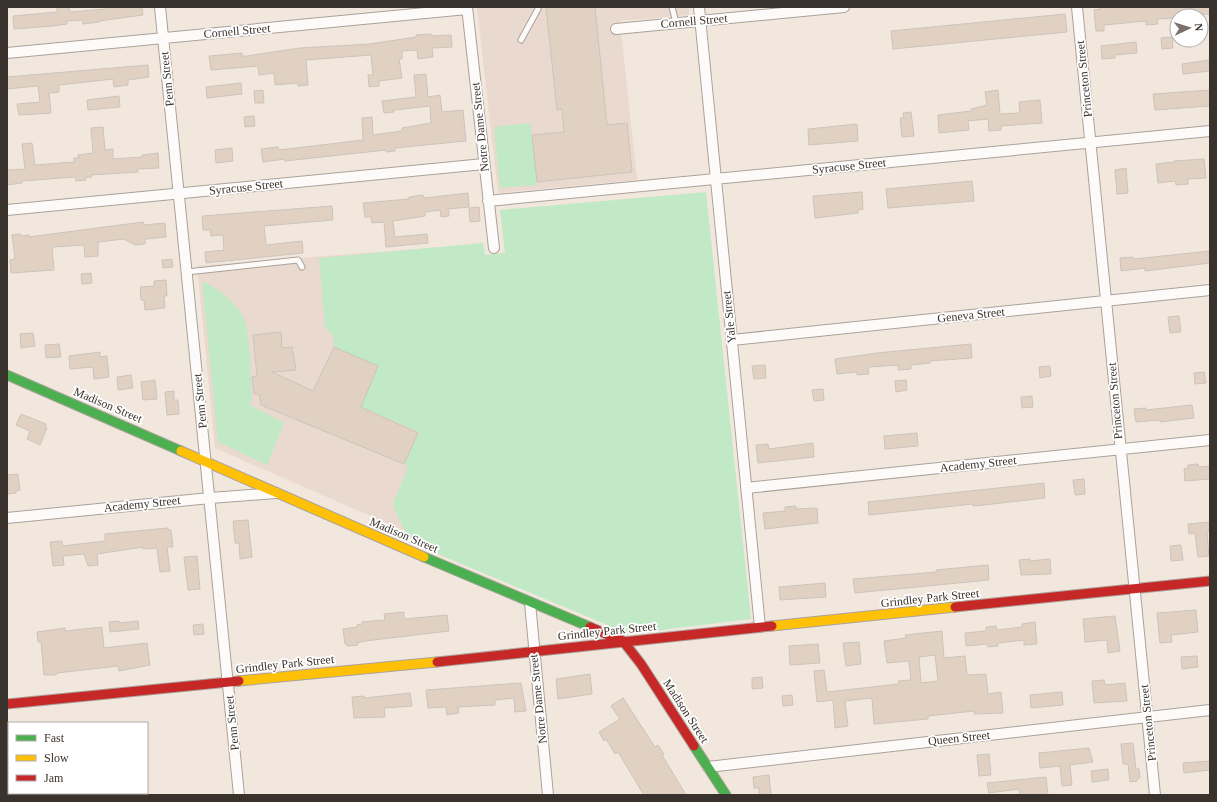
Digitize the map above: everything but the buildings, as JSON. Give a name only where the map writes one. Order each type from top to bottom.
[{"type":"street","name":"Penn Street","points":[[160,7],[240,795]]},
{"type":"street","name":"Yale Street","points":[[699,7],[760,627]]},
{"type":"street","name":"Cornell Street","points":[[616,29],[844,7]]},
{"type":"street","name":"Princeton Street","points":[[1077,7],[1119,450],[1155,795]]},
{"type":"street","name":"Cornell Street","points":[[7,53],[467,8]]},
{"type":"street","name":"Notre Dame Street","points":[[467,8],[494,248]]},
{"type":"street","name":"Syracuse Street","points":[[488,201],[1210,131]]},
{"type":"street","name":"Syracuse Street","points":[[7,210],[484,164]]},
{"type":"street","name":"Geneva Street","points":[[732,340],[1210,290]]},
{"type":"street","name":"Madison Street","points":[[7,375],[623,641],[641,664],[726,795]]},
{"type":"street","name":"Academy Street","points":[[746,488],[1210,440]]},
{"type":"street","name":"Academy Street","points":[[7,518],[210,498],[278,493]]},
{"type":"street","name":"Grindley Park Street","points":[[7,704],[534,652],[623,641],[1210,581]]},
{"type":"street","name":"Notre Dame Street","points":[[530,602],[548,795]]},
{"type":"street","name":"Queen Street","points":[[708,767],[1210,710]]},
{"type":"lane","points":[[672,7],[676,23]]},
{"type":"lane","points":[[521,40],[538,9]]},
{"type":"lane","points":[[187,272],[298,260],[302,266]]},
{"type":"shaded area","points":[[477,7],[689,7],[689,15],[620,21],[637,180],[498,193]]},
{"type":"shaded area","points":[[455,246],[411,534],[215,448],[197,266]]},
{"type":"green space","points":[[531,123],[537,185],[500,188],[494,127]]},
{"type":"green space","points":[[706,192],[751,619],[629,634],[428,550],[406,534],[393,505],[408,466],[404,464],[419,432],[361,407],[378,367],[334,347],[333,336],[325,327],[319,258],[483,243],[485,255],[505,253],[500,210]]},
{"type":"green space","points":[[202,281],[219,290],[229,299],[238,309],[245,322],[251,367],[252,398],[250,405],[284,423],[267,465],[218,442]]},
{"type":"traffic: fast","points":[[7,375],[181,451]]},
{"type":"traffic: fast","points":[[424,557],[590,627]]},
{"type":"traffic: fast","points":[[694,746],[726,795]]},
{"type":"traffic: slow","points":[[181,451],[424,557]]},
{"type":"traffic: slow","points":[[772,626],[955,607]]},
{"type":"traffic: slow","points":[[239,681],[437,662]]},
{"type":"traffic: jam","points":[[955,607],[1210,581]]},
{"type":"traffic: jam","points":[[437,662],[772,626]]},
{"type":"traffic: jam","points":[[590,627],[623,641],[641,664],[694,746]]},
{"type":"traffic: jam","points":[[7,704],[239,681]]}]
